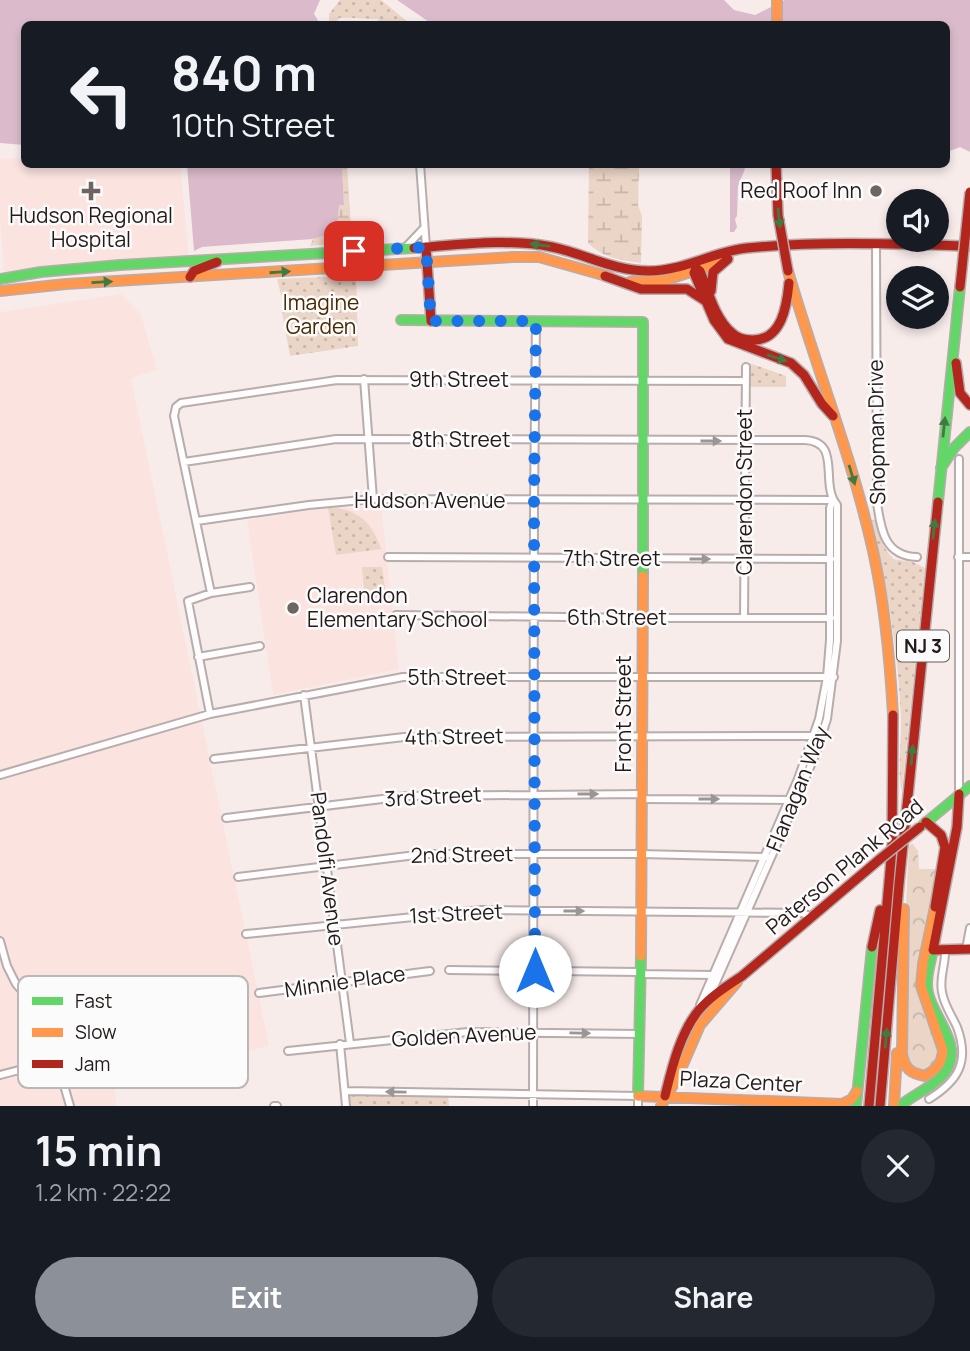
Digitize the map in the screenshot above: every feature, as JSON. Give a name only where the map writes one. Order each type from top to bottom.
[{"type":"main road","points":[[777,0],[777,21]]},
{"type":"main road","name":"NJ 3","points":[[776,168],[778,215],[789,273],[869,535],[888,641],[894,707],[895,761],[869,1106]]},
{"type":"main road","name":"NJ 3","points":[[880,1106],[940,470],[970,192]]},
{"type":"main road","points":[[605,265],[637,270],[662,270],[752,249],[818,243],[970,246]]},
{"type":"main road","points":[[0,286],[63,270],[405,248],[529,244],[551,247],[619,272],[649,276],[696,271]]},
{"type":"main road","points":[[426,247],[431,321]]},
{"type":"main road","points":[[710,303],[713,272],[730,256]]},
{"type":"main road","points":[[605,276],[640,283],[663,281],[696,271],[730,256]]},
{"type":"main road","points":[[0,286],[539,257],[641,289],[687,289],[710,303],[733,334],[754,341],[763,338],[778,326],[789,273]]},
{"type":"main road","points":[[190,277],[194,271],[220,260]]},
{"type":"main road","points":[[696,271],[718,328],[728,339],[800,368],[813,386],[823,409],[833,416]]},
{"type":"main road","points":[[401,320],[536,321]]},
{"type":"main road","name":"Front Street","points":[[536,321],[643,322],[642,912],[638,1096]]},
{"type":"main road","points":[[954,344],[960,393],[970,405]]},
{"type":"main road","points":[[940,470],[954,448],[970,432]]},
{"type":"main road","name":"Paterson Plank Road","points":[[696,1014],[725,987],[742,976],[970,786]]},
{"type":"main road","points":[[900,1106],[914,1093],[942,1075],[950,1061],[948,1037],[927,989],[957,827],[959,794]]},
{"type":"main road","name":"NJ 3","points":[[894,1106],[901,1002],[906,823]]},
{"type":"main road","points":[[901,1002],[902,1062],[914,1074],[929,1075],[941,1064],[943,1050],[942,1040],[924,1003],[921,978],[945,847],[941,835],[923,824]]},
{"type":"main road","name":"NJ 3","points":[[856,1106],[872,947],[888,873]]},
{"type":"main road","points":[[933,950],[968,949]]},
{"type":"main road","name":"Paterson Plank Road","points":[[661,1106],[677,1078],[688,1040],[742,976]]},
{"type":"main road","points":[[688,1040],[696,1014]]},
{"type":"main road","name":"Plaza Center","points":[[638,1096],[665,1096],[698,1102],[843,1105],[852,1099],[857,1091]]},
{"type":"main road","points":[[638,1096],[650,1106]]},
{"type":"street","points":[[420,168],[426,247]]},
{"type":"street","points":[[405,248],[416,239],[424,227]]},
{"type":"street","name":"Shopman Drive","points":[[876,243],[877,503],[890,547],[901,556],[917,557]]},
{"type":"street","points":[[533,1106],[536,321]]},
{"type":"street","name":"Clarendon Street","points":[[744,618],[746,367]]},
{"type":"street","points":[[363,379],[373,499]]},
{"type":"street","name":"9th Street","points":[[184,462],[174,416],[176,407],[181,403],[331,380],[746,381]]},
{"type":"street","name":"8th Street","points":[[184,462],[336,439],[812,440],[822,445]]},
{"type":"street","name":"Flanagan Way","points":[[700,1025],[743,913],[817,738],[825,707],[833,650],[830,508],[833,500],[827,458],[822,445]]},
{"type":"street","points":[[959,459],[959,794]]},
{"type":"street","points":[[184,462],[211,593]]},
{"type":"street","name":"Hudson Avenue","points":[[197,521],[373,499],[833,500]]},
{"type":"street","name":"7th Street","points":[[388,557],[833,559]]},
{"type":"street","points":[[958,557],[970,557]]},
{"type":"street","points":[[210,714],[188,601],[211,593],[250,587]]},
{"type":"street","name":"6th Street","points":[[396,615],[834,618]]},
{"type":"street","points":[[198,657],[260,646]]},
{"type":"street","name":"5th Street","points":[[0,775],[210,714],[403,677],[831,677]]},
{"type":"street","name":"Pandolfi Avenue","points":[[303,695],[350,1043]]},
{"type":"street","name":"4th Street","points":[[214,759],[404,737],[641,735],[817,738]]},
{"type":"street","name":"3rd Street","points":[[226,818],[407,796],[535,794],[792,800]]},
{"type":"street","name":"2nd Street","points":[[238,877],[424,854],[641,853],[767,857]]},
{"type":"street","name":"1st Street","points":[[246,934],[451,912],[794,913],[812,917]]},
{"type":"street","name":"Flanagan Way","points":[[696,1014],[743,913]]},
{"type":"street","points":[[794,913],[804,924]]},
{"type":"street","points":[[968,949],[970,928]]},
{"type":"street","points":[[0,941],[7,966],[18,986]]},
{"type":"street","points":[[929,1099],[952,1084],[963,1060],[960,1035],[942,992],[940,979],[945,949]]},
{"type":"street","points":[[449,970],[713,975],[715,987]]},
{"type":"street","name":"Minnie Place","points":[[259,993],[430,971]]},
{"type":"street","name":"Golden Avenue","points":[[288,1051],[468,1032],[640,1034]]},
{"type":"street","points":[[340,1045],[346,1106]]},
{"type":"street","points":[[0,1075],[18,1070]]},
{"type":"street","points":[[65,1088],[70,1106]]},
{"type":"street","points":[[345,1091],[638,1096]]},
{"type":"street","name":"Front Street","points":[[638,1096],[638,1106]]},
{"type":"shaded area","points":[[0,0],[320,0],[314,14],[318,21],[21,21],[21,145],[0,143]]},
{"type":"shaded area","points":[[397,0],[724,0],[734,10],[755,15],[785,0],[970,0],[970,152],[960,147],[950,151],[950,21],[428,21]]},
{"type":"shaded area","name":"Hudson Regional Hospital","points":[[21,158],[21,168],[180,168],[189,258],[4,272],[0,159]]},
{"type":"shaded area","points":[[187,168],[342,168],[344,205],[339,205],[338,220],[332,233],[313,239],[202,247],[194,251]]},
{"type":"shaded area","points":[[730,168],[744,168],[738,186],[735,219],[737,227],[734,232],[730,232]]},
{"type":"shaded area","points":[[121,294],[141,314],[157,370],[131,378],[269,1046],[248,1051],[248,976],[18,976],[18,1088],[115,1088],[116,1106],[0,1106],[0,312]]},
{"type":"shaded area","points":[[369,504],[381,504],[399,669],[273,695],[247,520],[344,505],[345,508],[368,507]]},
{"type":"green space","points":[[340,0],[381,0],[407,21],[339,18],[337,21],[329,21],[329,14]]},
{"type":"green space","points":[[342,168],[347,168],[352,242],[310,246],[313,239],[332,233],[338,220],[339,204],[344,205]]},
{"type":"green space","points":[[589,168],[639,168],[641,263],[606,255],[588,243]]},
{"type":"green space","name":"Imagine Garden","points":[[356,277],[358,346],[290,356],[282,312],[285,310],[277,279]]},
{"type":"green space","points":[[749,363],[786,376],[786,387],[749,387]]},
{"type":"green space","points":[[328,508],[347,510],[362,518],[373,531],[381,549],[336,555]]},
{"type":"green space","points":[[876,519],[884,547],[893,559],[913,562],[925,568],[902,791],[897,667],[887,594],[872,520]]},
{"type":"green space","points":[[362,567],[382,567],[386,595],[365,601]]},
{"type":"green space","points":[[912,843],[918,851],[919,869],[938,869],[925,936],[940,1052],[936,1066],[921,1073],[907,1066],[906,906],[909,846]]},
{"type":"green space","points":[[347,1092],[448,1093],[449,1106],[348,1106]]},
{"type":"traffic: fast","points":[[0,279],[41,272],[120,265],[414,248]]},
{"type":"traffic: fast","points":[[938,502],[960,287]]},
{"type":"traffic: fast","points":[[401,320],[643,322],[643,576]]},
{"type":"traffic: fast","points":[[941,468],[954,448],[970,432]]},
{"type":"traffic: fast","points":[[923,825],[970,786]]},
{"type":"traffic: fast","points":[[856,1106],[872,947]]},
{"type":"traffic: fast","points":[[900,1106],[938,1080],[951,1059],[949,1040],[927,988],[933,950]]},
{"type":"traffic: fast","points":[[638,1096],[641,956]]},
{"type":"traffic: slow","points":[[777,0],[777,21]]},
{"type":"traffic: slow","points":[[0,291],[66,284],[513,257],[539,257],[610,277]]},
{"type":"traffic: slow","points":[[630,282],[666,280],[721,262]]},
{"type":"traffic: slow","points":[[788,271],[855,480],[873,551],[881,592],[893,715]]},
{"type":"traffic: slow","points":[[641,956],[643,576]]},
{"type":"traffic: slow","points":[[904,909],[902,1054],[909,1070],[925,1076],[938,1066],[943,1050],[921,986],[935,907]]},
{"type":"traffic: slow","points":[[661,1106],[677,1078],[700,1025],[737,982]]},
{"type":"traffic: slow","points":[[894,1106],[897,1053]]},
{"type":"traffic: slow","points":[[638,1096],[842,1104],[852,1099],[857,1091]]},
{"type":"traffic: jam","points":[[776,168],[778,215],[788,271]]},
{"type":"traffic: jam","points":[[960,287],[970,192]]},
{"type":"traffic: jam","points":[[414,248],[483,243],[535,244],[624,268],[649,271],[675,268],[747,248],[831,244],[970,246]]},
{"type":"traffic: jam","points":[[426,247],[431,321]]},
{"type":"traffic: jam","points":[[711,291],[713,272],[728,259]]},
{"type":"traffic: jam","points":[[190,277],[194,271],[217,262]]},
{"type":"traffic: jam","points":[[789,283],[787,301],[776,328],[762,339],[749,340],[736,336],[726,327],[713,304],[700,271],[696,268],[694,273],[714,320],[728,339],[791,363],[804,375],[833,416]]},
{"type":"traffic: jam","points":[[605,276],[641,289],[687,289],[704,300]]},
{"type":"traffic: jam","points":[[956,363],[960,393],[970,405]]},
{"type":"traffic: jam","points":[[880,1106],[899,884],[938,502]]},
{"type":"traffic: jam","points":[[869,1106],[892,848],[893,715]]},
{"type":"traffic: jam","points":[[959,794],[957,827],[933,950],[970,949]]},
{"type":"traffic: jam","points":[[926,822],[941,835],[945,847],[935,907]]},
{"type":"traffic: jam","points":[[880,859],[920,827]]},
{"type":"traffic: jam","points":[[665,1096],[682,1040],[699,1010],[880,859]]},
{"type":"traffic: jam","points":[[872,947],[880,910]]},
{"type":"place","name":"Hudson Regional Hospital","points":[[91,191]]},
{"type":"place","name":"Red Roof Inn","points":[[876,191]]},
{"type":"place","name":"Clarendon Elementary School","points":[[293,608]]},
{"type":"route","points":[[354,251],[426,247],[431,321],[536,321],[533,691],[535,971]]}]
